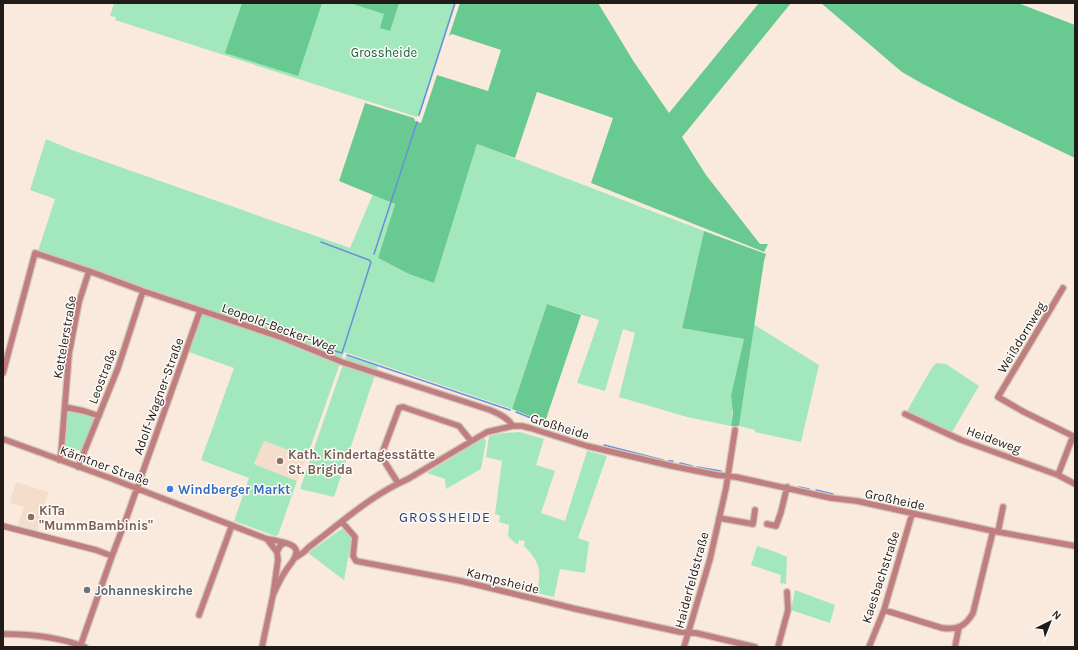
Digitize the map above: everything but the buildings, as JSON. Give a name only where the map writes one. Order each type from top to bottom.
[{"type":"street","name":"Leopold-Becker-Weg","points":[[3,373],[35,253],[283,338],[342,362],[490,410],[510,420],[513,426]]},
{"type":"street","name":"Kettelerstraße","points":[[59,460],[61,453],[70,347],[79,302],[89,271]]},
{"type":"street","name":"Weißdornweg","points":[[1058,475],[1073,436],[1024,412],[998,397],[1063,288]]},
{"type":"street","name":"Leostraße","points":[[78,467],[118,368],[143,291]]},
{"type":"street","name":"Adolf-Wagner-Straße","points":[[82,646],[112,556],[200,310]]},
{"type":"street","points":[[65,407],[99,416]]},
{"type":"street","points":[[398,483],[381,456],[399,408],[403,407],[459,426],[471,441]]},
{"type":"street","name":"Heideweg","points":[[905,414],[961,440],[1058,475],[1075,484]]},
{"type":"street","name":"Großheide","points":[[295,558],[358,509],[398,483],[408,479],[487,432],[513,426],[530,428],[587,446],[676,467],[787,487],[831,498],[996,532],[1075,546]]},
{"type":"street","name":"Haiderfeldstraße","points":[[684,647],[710,559],[735,430]]},
{"type":"street","name":"Kärntner Straße","points":[[3,439],[136,488],[267,539],[284,544]]},
{"type":"street","points":[[767,524],[776,526],[787,487]]},
{"type":"street","points":[[884,610],[949,629],[959,627],[968,621],[973,613],[1003,507]]},
{"type":"street","name":"Haiderfeldstraße","points":[[719,518],[753,524],[755,510]]},
{"type":"street","name":"Kaesbachstraße","points":[[869,647],[884,610],[912,514]]},
{"type":"street","name":"Kampsheide","points":[[342,522],[355,538],[353,556],[356,561],[461,580],[597,613],[688,633]]},
{"type":"street","points":[[199,615],[232,525]]},
{"type":"street","points":[[3,526],[96,550],[112,556]]},
{"type":"street","points":[[262,647],[273,595],[278,560],[277,552],[267,539]]},
{"type":"street","points":[[273,595],[282,575],[295,558],[296,549],[294,546],[284,544],[280,546],[277,552]]},
{"type":"street","name":"Großheide","points":[[296,549],[303,550],[309,547]]},
{"type":"street","points":[[278,560],[284,565],[291,563]]},
{"type":"street","points":[[778,647],[788,610],[787,592]]},
{"type":"street","points":[[955,647],[959,627]]},
{"type":"street","points":[[688,633],[696,633],[756,647]]},
{"type":"street","points":[[3,634],[40,636],[82,646]]},
{"type":"shaded area","name":"Kath. Kindertagesstätte St. Brigida","points":[[263,441],[307,457],[297,481],[255,464]]},
{"type":"shaded area","name":"KiTa \"MummBambinis\"","points":[[16,482],[48,492],[37,532],[18,526],[24,507],[10,503]]},
{"type":"green space","name":"Grossheide","points":[[114,3],[456,3],[420,114],[417,117],[115,20],[116,17],[110,16]]},
{"type":"green space","points":[[242,3],[322,3],[298,76],[225,53]]},
{"type":"green space","points":[[350,3],[399,3],[390,31],[380,28],[384,14]]},
{"type":"green space","points":[[460,3],[598,3],[634,62],[669,113],[759,3],[791,3],[682,137],[706,175],[760,244],[768,244],[764,252],[591,183],[613,118],[537,92],[515,158],[477,144],[434,283],[409,274],[378,258],[395,204],[339,181],[365,103],[414,118],[415,121],[421,123],[437,75],[488,91],[501,50],[452,34],[449,36]]},
{"type":"green space","points":[[821,3],[1018,3],[1075,25],[1075,158],[960,103],[902,72]]},
{"type":"green space","points":[[46,139],[72,150],[350,248],[373,194],[395,204],[378,258],[409,274],[434,283],[477,144],[704,231],[682,327],[744,339],[731,400],[733,410],[731,426],[687,417],[619,397],[635,333],[623,329],[605,391],[577,383],[599,320],[547,304],[512,409],[344,352],[307,457],[264,441],[254,464],[297,481],[278,535],[275,536],[234,521],[249,478],[201,460],[234,368],[189,352],[204,308],[38,251],[55,199],[30,190]]},
{"type":"green space","points":[[704,231],[766,254],[739,426],[731,426],[733,413],[731,396],[744,339],[682,328]]},
{"type":"green space","points":[[547,304],[581,315],[545,422],[512,409]]},
{"type":"green space","points":[[753,324],[819,365],[801,442],[755,432],[755,430],[739,426]]},
{"type":"green space","points":[[346,356],[378,366],[334,497],[300,489]]},
{"type":"green space","points":[[937,363],[946,364],[979,386],[952,432],[909,414],[908,409],[933,366]]},
{"type":"green space","points":[[67,411],[81,413],[95,418],[82,451],[64,447]]},
{"type":"green space","points":[[520,432],[544,439],[536,465],[555,471],[541,513],[565,521],[587,451],[607,456],[578,538],[589,542],[585,573],[560,569],[554,597],[537,593],[539,573],[537,562],[524,546],[525,541],[519,540],[518,544],[515,543],[508,536],[509,525],[499,522],[500,516],[495,514],[502,461],[486,457],[489,436]]},
{"type":"green space","points":[[484,438],[486,441],[481,469],[446,489],[445,479],[427,473]]},
{"type":"green space","points":[[343,528],[352,538],[344,580],[308,553]]},
{"type":"green space","points":[[757,546],[787,557],[786,584],[780,583],[781,575],[751,565]]},
{"type":"green space","points":[[795,590],[835,605],[830,623],[791,610]]},
{"type":"waterway","points":[[419,115],[455,3]]},
{"type":"waterway","points":[[374,254],[417,122]]},
{"type":"waterway","points":[[321,242],[371,262],[342,353],[331,350]]},
{"type":"waterway","points":[[347,355],[510,410]]},
{"type":"waterway","points":[[516,412],[554,427]]},
{"type":"waterway","points":[[559,428],[583,437]]},
{"type":"waterway","points":[[604,445],[663,460]]},
{"type":"waterway","points":[[668,461],[673,461]]},
{"type":"waterway","points":[[680,463],[692,466]]},
{"type":"waterway","points":[[697,467],[721,471]]},
{"type":"waterway","points":[[799,487],[809,489]]},
{"type":"waterway","points":[[816,490],[833,494]]},
{"type":"place","name":"Kath. Kindertagesstätte St. Brigida","points":[[280,461]]},
{"type":"place","name":"Windberger Markt","points":[[170,489]]},
{"type":"place","name":"KiTa \"MummBambinis\"","points":[[31,517]]},
{"type":"place","name":"Johanneskirche","points":[[87,590]]},
{"type":"district","name":"GROSSHEIDE","points":[[445,517]]}]
